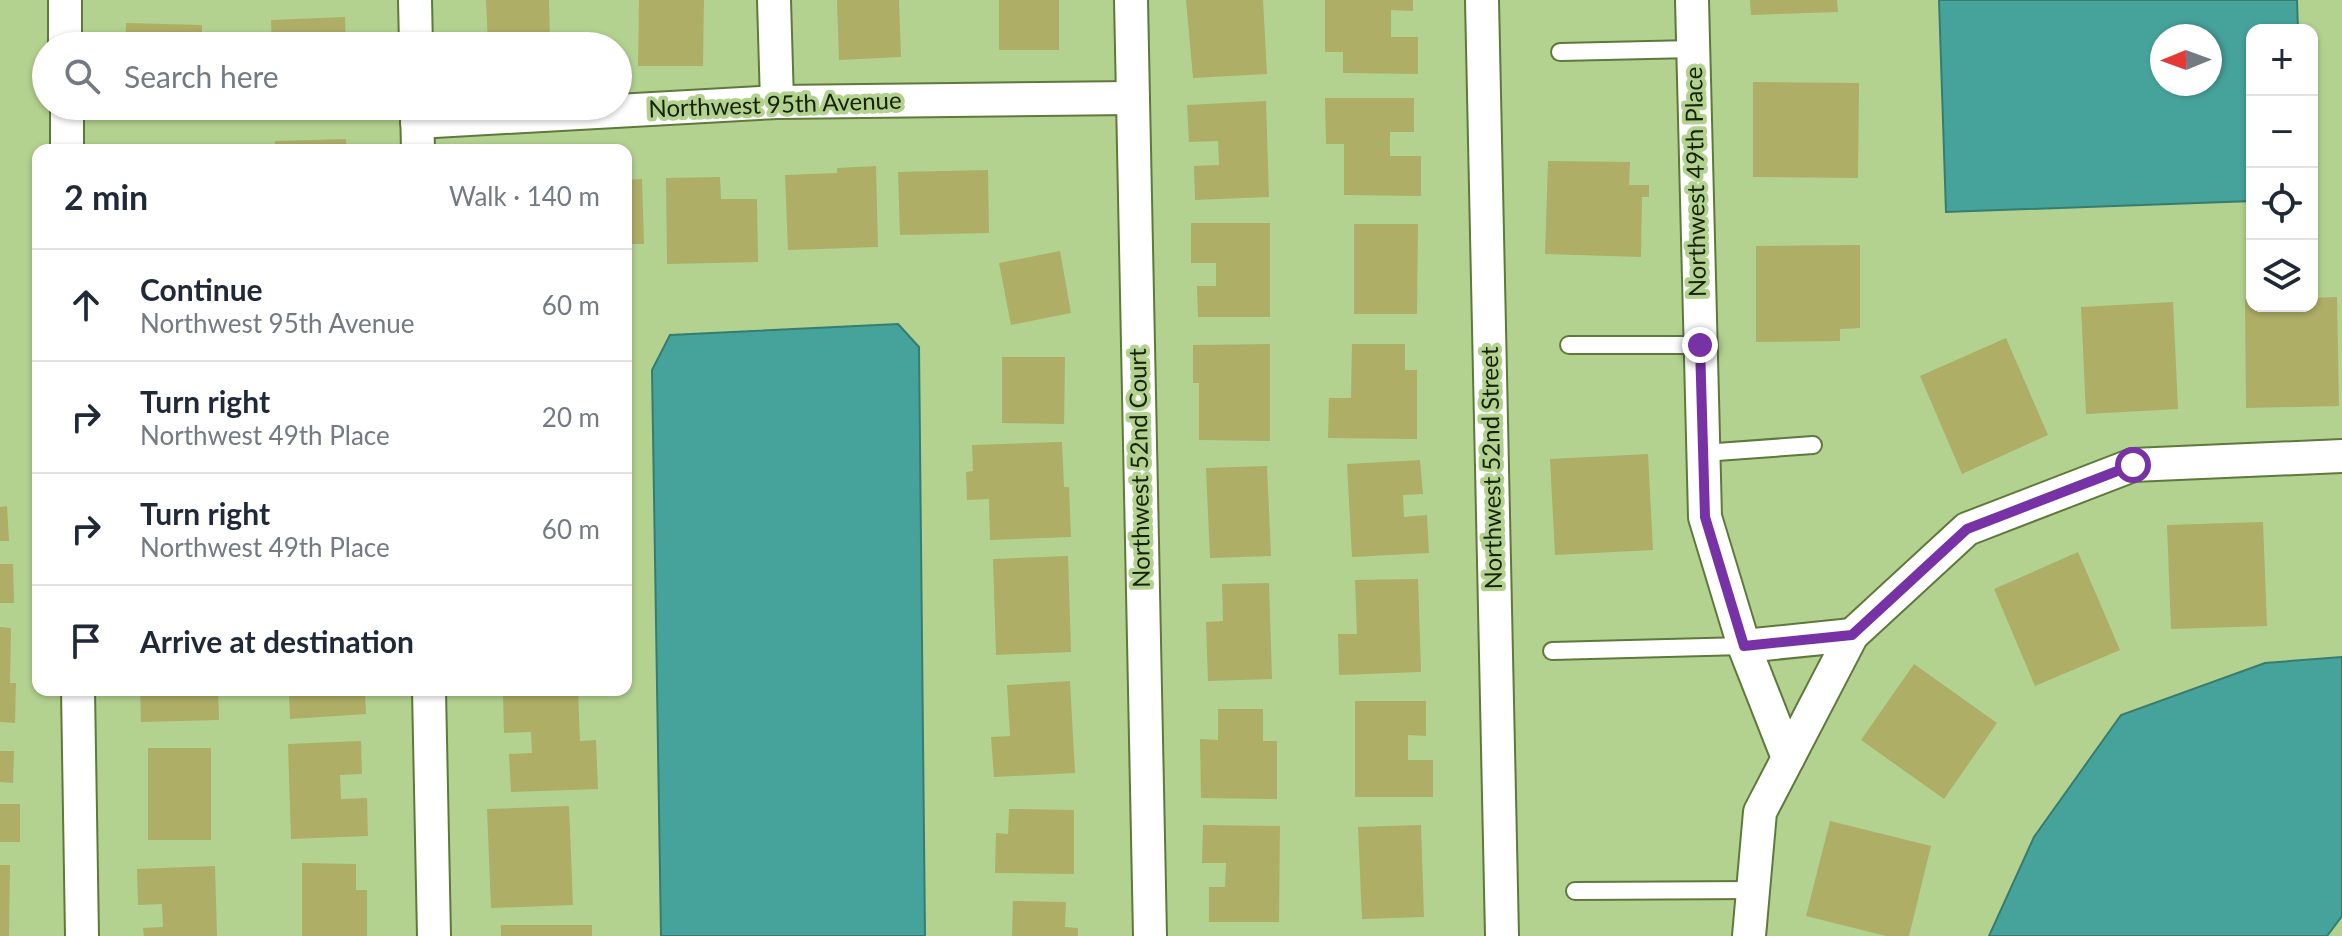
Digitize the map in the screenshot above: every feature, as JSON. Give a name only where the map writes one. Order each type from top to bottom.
[{"type":"street","points":[[65,0],[65,32]]},
{"type":"street","points":[[415,0],[416,32]]},
{"type":"street","points":[[774,0],[777,102]]},
{"type":"street","name":"Northwest 52nd Court","points":[[1131,0],[1150,936]]},
{"type":"street","name":"Northwest 52nd Street","points":[[1482,0],[1502,936]]},
{"type":"street","name":"Northwest 49th Place","points":[[1692,0],[1705,517],[1744,646],[1788,758]]},
{"type":"street","name":"Northwest 95th Avenue","points":[[632,112],[777,102],[1132,98]]},
{"type":"street","points":[[67,120],[67,144]]},
{"type":"street","name":"Northwest 95th Avenue","points":[[417,126],[507,120]]},
{"type":"street","points":[[1749,936],[1760,812],[1852,635],[1967,529],[2133,465],[2342,456]]},
{"type":"street","points":[[1744,646],[1852,635]]},
{"type":"street","points":[[78,696],[82,936]]},
{"type":"street","points":[[429,696],[434,936]]},
{"type":"lane","points":[[1560,52],[1693,49]]},
{"type":"lane","points":[[1569,345],[1700,345]]},
{"type":"lane","points":[[1703,453],[1813,445]]},
{"type":"lane","points":[[1552,651],[1744,646]]},
{"type":"lane","points":[[1575,891],[1753,890]]},
{"type":"water","points":[[1939,0],[2297,0],[2298,24],[2246,24],[2246,201],[1946,212]]},
{"type":"water","points":[[898,324],[919,347],[925,936],[661,936],[652,370],[670,335]]},
{"type":"water","points":[[2342,657],[2342,916],[2327,936],[1989,936],[2034,837],[2121,715],[2265,663]]},
{"type":"building","points":[[486,0],[549,0],[550,32],[487,32]]},
{"type":"building","points":[[639,0],[704,0],[703,66],[638,66]]},
{"type":"building","points":[[837,0],[899,0],[901,57],[839,60]]},
{"type":"building","points":[[999,0],[1059,0],[1059,50],[999,50]]},
{"type":"building","points":[[1186,0],[1263,0],[1267,74],[1193,78]]},
{"type":"building","points":[[1325,0],[1413,0],[1413,11],[1391,10],[1391,37],[1418,37],[1418,74],[1343,73],[1343,52],[1325,52]]},
{"type":"building","points":[[1750,0],[1837,0],[1838,12],[1751,15]]},
{"type":"building","points":[[345,17],[346,32],[271,32],[271,20]]},
{"type":"building","points":[[126,23],[202,25],[202,32],[126,32]]},
{"type":"building","points":[[1753,82],[1859,83],[1858,178],[1753,177]]},
{"type":"building","points":[[1325,98],[1414,98],[1414,132],[1390,132],[1390,156],[1421,156],[1421,196],[1344,195],[1344,144],[1326,144]]},
{"type":"building","points":[[1266,101],[1269,197],[1195,200],[1194,166],[1219,165],[1218,141],[1189,142],[1187,105]]},
{"type":"building","points":[[346,139],[346,144],[275,144],[275,141]]},
{"type":"building","points":[[1548,161],[1630,162],[1629,185],[1649,185],[1649,197],[1642,197],[1641,257],[1545,254]]},
{"type":"building","points":[[876,166],[878,247],[788,250],[785,175],[837,173],[837,168]]},
{"type":"building","points":[[988,170],[989,233],[900,235],[898,172]]},
{"type":"building","points":[[720,177],[721,199],[757,199],[758,262],[667,264],[666,178]]},
{"type":"building","points":[[642,179],[644,244],[632,244],[632,180]]},
{"type":"building","points":[[1191,223],[1270,223],[1270,317],[1198,317],[1197,286],[1216,286],[1216,263],[1191,263]]},
{"type":"building","points":[[1354,224],[1418,224],[1417,314],[1354,314]]},
{"type":"building","points":[[1860,245],[1860,328],[1840,329],[1840,341],[1756,342],[1756,246]]},
{"type":"building","points":[[1060,251],[1071,313],[1011,325],[999,263]]},
{"type":"building","points":[[2337,297],[2339,406],[2246,408],[2245,299],[2246,312],[2318,312],[2318,298]]},
{"type":"building","points":[[2173,302],[2178,409],[2086,414],[2081,307]]},
{"type":"building","points":[[2006,338],[2048,435],[1962,474],[1920,376]]},
{"type":"building","points":[[1270,344],[1270,441],[1199,440],[1199,383],[1193,383],[1193,345]]},
{"type":"building","points":[[1352,344],[1405,344],[1405,370],[1417,370],[1417,439],[1328,438],[1329,398],[1351,398]]},
{"type":"building","points":[[1002,357],[1065,357],[1064,424],[1002,423]]},
{"type":"building","points":[[1062,442],[1064,487],[1069,487],[1071,537],[990,540],[989,499],[967,500],[966,472],[973,471],[972,445]]},
{"type":"building","points":[[1648,454],[1653,550],[1555,555],[1550,459]]},
{"type":"building","points":[[1420,460],[1423,494],[1403,495],[1404,517],[1427,515],[1429,553],[1352,557],[1347,464]]},
{"type":"building","points":[[1267,466],[1271,556],[1210,558],[1206,468]]},
{"type":"building","points":[[7,506],[9,541],[0,541],[0,507]]},
{"type":"building","points":[[2263,522],[2267,626],[2171,629],[2167,525]]},
{"type":"building","points":[[2078,552],[2120,650],[2035,686],[1994,589]]},
{"type":"building","points":[[1068,556],[1071,652],[996,655],[993,559]]},
{"type":"building","points":[[0,564],[13,564],[14,603],[0,603]]},
{"type":"building","points":[[1418,579],[1421,672],[1339,675],[1338,634],[1357,634],[1355,580]]},
{"type":"building","points":[[1269,583],[1272,679],[1208,681],[1206,622],[1223,621],[1222,584]]},
{"type":"building","points":[[0,627],[11,628],[10,683],[16,683],[15,723],[0,722]]},
{"type":"building","points":[[1914,664],[1997,723],[1944,799],[1861,740]]},
{"type":"building","points":[[1070,681],[1075,773],[994,777],[991,737],[1010,736],[1007,685]]},
{"type":"building","points":[[140,696],[218,696],[219,720],[141,722]]},
{"type":"building","points":[[289,696],[365,696],[366,714],[290,719]]},
{"type":"building","points":[[503,696],[578,696],[580,741],[596,740],[598,789],[511,792],[509,754],[532,753],[531,732],[504,733]]},
{"type":"building","points":[[1355,701],[1426,701],[1426,736],[1408,735],[1408,760],[1433,760],[1433,797],[1355,797]]},
{"type":"building","points":[[1218,709],[1263,709],[1263,741],[1277,741],[1277,799],[1201,798],[1200,739],[1218,740]]},
{"type":"building","points":[[361,741],[362,774],[340,775],[341,799],[367,798],[368,836],[291,839],[288,744]]},
{"type":"building","points":[[148,748],[211,748],[211,840],[148,840]]},
{"type":"building","points":[[0,751],[14,751],[13,783],[0,782]]},
{"type":"building","points":[[0,804],[20,804],[20,842],[0,842]]},
{"type":"building","points":[[569,806],[573,905],[491,908],[487,809]]},
{"type":"building","points":[[1009,809],[1074,810],[1074,874],[995,873],[996,833],[1008,834]]},
{"type":"building","points":[[1830,821],[1931,846],[1909,936],[1886,936],[1806,916]]},
{"type":"building","points":[[1203,825],[1280,826],[1279,922],[1209,922],[1209,887],[1225,887],[1226,863],[1202,863]]},
{"type":"building","points":[[1421,825],[1424,917],[1362,919],[1358,827]]},
{"type":"building","points":[[302,863],[356,864],[356,890],[367,890],[367,936],[302,936]]},
{"type":"building","points":[[0,865],[10,865],[9,936],[0,936]]},
{"type":"building","points":[[215,866],[217,936],[144,936],[143,928],[163,927],[162,904],[138,905],[137,869]]},
{"type":"building","points":[[1013,901],[1066,902],[1065,927],[1078,928],[1078,936],[1012,936]]},
{"type":"building","points":[[501,925],[592,925],[592,936],[501,936]]},
{"type":"route","points":[[1700,345],[1705,517],[1744,646],[1852,635],[1967,529],[2133,465]]}]
